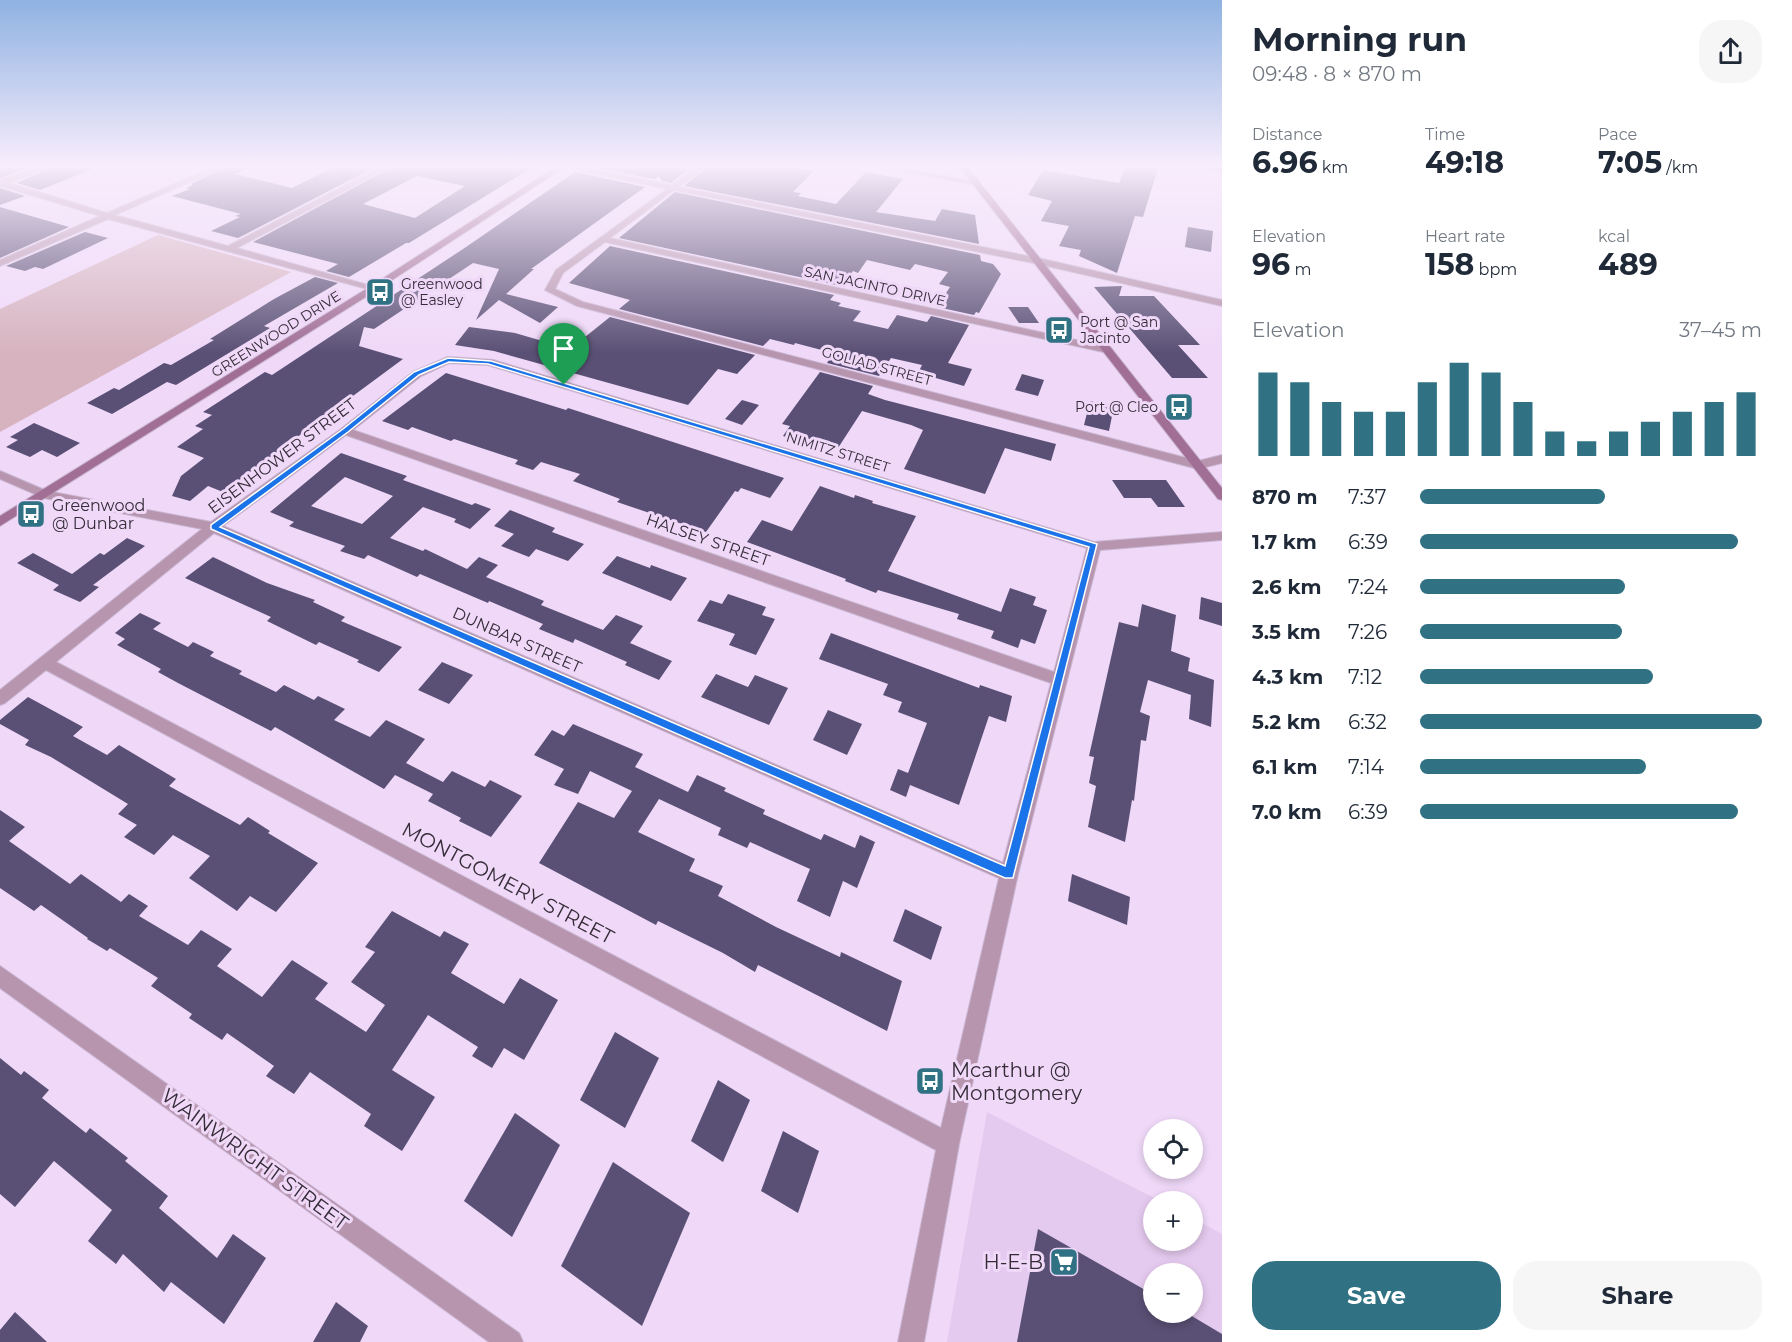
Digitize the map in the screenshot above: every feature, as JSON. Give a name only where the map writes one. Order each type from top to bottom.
[{"type":"main road","name":"GREENWOOD DRIVE","points":[[0,522],[466,228]]},
{"type":"main road","points":[[1011,228],[1222,496]]},
{"type":"street","points":[[0,263],[81,228]]},
{"type":"street","points":[[153,228],[374,288]]},
{"type":"street","points":[[231,248],[270,228]]},
{"type":"street","points":[[602,239],[618,228]]},
{"type":"street","points":[[868,228],[1038,261],[1222,303]]},
{"type":"street","name":"GOLIAD STREET","points":[[602,239],[559,272],[550,290],[580,304],[1198,465]]},
{"type":"street","name":"SAN JACINTO DRIVE","points":[[602,239],[1108,350]]},
{"type":"street","name":"EISENHOWER STREET","points":[[0,699],[213,527],[417,374],[448,360]]},
{"type":"street","name":"NIMITZ STREET","points":[[448,360],[489,362],[1094,546],[1222,536]]},
{"type":"street","name":"HALSEY STREET","points":[[345,430],[1060,680]]},
{"type":"street","points":[[1198,465],[1222,459]]},
{"type":"street","name":"DUNBAR STREET","points":[[0,475],[44,494],[213,527],[1009,874]]},
{"type":"street","points":[[911,1342],[948,1143],[1009,874],[1094,546]]},
{"type":"street","name":"MONTGOMERY STREET","points":[[46,663],[948,1143]]},
{"type":"street","name":"WAINWRIGHT STREET","points":[[0,976],[510,1342]]},
{"type":"shaded area","points":[[158,235],[291,272],[0,432],[0,309]]},
{"type":"shaded area","points":[[987,1112],[1143,1192],[1143,1251],[1203,1251],[1203,1224],[1222,1234],[1222,1342],[947,1342]]},
{"type":"building","points":[[0,228],[68,228],[0,258]]},
{"type":"building","points":[[218,228],[258,228],[238,238],[211,231]]},
{"type":"building","points":[[280,228],[434,228],[349,277],[326,271],[338,264],[253,242]]},
{"type":"building","points":[[494,228],[589,228],[531,269],[534,269],[506,294],[558,307],[540,323],[499,300],[476,320],[499,269],[473,263],[374,329],[364,327],[359,346],[403,359],[223,492],[208,486],[190,501],[172,496],[181,476],[204,458],[177,447],[203,429],[195,426],[212,415],[203,412],[265,372],[272,375]]},
{"type":"building","points":[[632,228],[847,228],[980,255],[981,261],[993,264],[1001,274],[979,313],[976,312],[974,315],[937,307],[950,287],[939,284],[948,272],[915,264],[910,270],[867,260],[858,273],[853,271],[841,286],[619,238]]},
{"type":"building","points":[[896,228],[977,228],[979,244]]},
{"type":"building","points":[[1068,228],[1131,228],[1117,273],[1079,256],[1081,250],[1059,246]]},
{"type":"building","points":[[1188,228],[1213,231],[1211,252],[1185,247]]},
{"type":"building","points":[[85,232],[108,238],[43,269],[35,267],[25,271],[6,266]]},
{"type":"building","points":[[610,246],[834,295],[830,300],[841,303],[838,306],[861,311],[853,321],[888,329],[897,315],[927,322],[931,316],[969,325],[948,363],[972,369],[964,386],[918,373],[922,365],[891,358],[879,376],[827,363],[833,353],[795,343],[794,345],[770,339],[763,346],[619,309],[630,300],[569,283]]},
{"type":"building","points":[[315,277],[338,283],[264,326],[270,328],[176,385],[167,382],[112,414],[87,403],[114,388],[119,390],[164,363],[171,365],[214,340],[210,339],[274,299]]},
{"type":"building","points":[[1122,286],[1119,296],[1154,296],[1200,345],[1178,345],[1208,378],[1172,378],[1094,287]]},
{"type":"building","points":[[1008,307],[1028,307],[1039,323],[1019,323]]},
{"type":"building","points":[[610,317],[755,355],[737,374],[718,369],[688,405],[494,351],[455,345],[469,327],[515,333],[570,349]]},
{"type":"building","points":[[820,372],[873,386],[868,394],[885,400],[1056,444],[1051,461],[1005,448],[985,494],[904,469],[923,430],[911,425],[862,411],[838,448],[808,439],[806,443],[783,436],[790,426],[782,424]]},
{"type":"building","points":[[446,373],[566,410],[568,408],[784,478],[770,498],[741,488],[738,492],[735,491],[706,532],[617,502],[620,499],[573,481],[580,474],[541,462],[533,470],[515,464],[518,460],[454,439],[451,441],[412,427],[408,430],[382,421]]},
{"type":"building","points":[[1022,374],[1044,380],[1038,396],[1015,390]]},
{"type":"building","points":[[742,400],[759,405],[742,425],[725,419]]},
{"type":"building","points":[[1090,401],[1114,406],[1109,431],[1084,425]]},
{"type":"building","points":[[34,423],[80,443],[57,457],[42,450],[30,457],[6,447],[18,440],[10,437]]},
{"type":"building","points":[[341,453],[407,476],[403,480],[472,505],[475,503],[491,509],[470,529],[454,522],[456,519],[423,507],[390,538],[423,551],[425,549],[467,569],[479,557],[498,565],[486,577],[544,601],[541,605],[603,630],[616,615],[643,626],[630,643],[672,661],[659,680],[625,665],[627,662],[575,639],[573,643],[539,629],[543,624],[489,601],[488,603],[420,574],[417,577],[368,555],[364,559],[340,551],[345,546],[289,526],[294,522],[270,512]],"holes":[[[345,477],[393,496],[362,524],[311,506]]]},
{"type":"building","points":[[1112,480],[1166,480],[1185,507],[1158,507],[1151,498],[1124,498]]},
{"type":"building","points":[[820,486],[854,498],[855,495],[873,501],[872,503],[916,516],[888,571],[1001,612],[1010,588],[1036,597],[1033,605],[1047,610],[1035,644],[1021,639],[1018,648],[991,638],[994,631],[957,619],[959,614],[878,590],[876,593],[845,581],[846,579],[747,542],[762,520],[792,531]]},
{"type":"building","points":[[510,510],[555,528],[552,532],[584,544],[568,561],[536,549],[529,557],[501,546],[514,534],[494,526]]},
{"type":"building","points":[[127,538],[145,546],[93,585],[99,587],[80,602],[53,590],[59,585],[17,563],[33,553],[72,574],[100,553],[104,555]]},
{"type":"building","points":[[617,556],[687,578],[671,601],[602,573]]},
{"type":"building","points":[[213,557],[267,583],[315,600],[313,602],[345,617],[341,621],[402,647],[379,672],[319,642],[316,645],[267,621],[271,617],[185,578]]},
{"type":"building","points":[[728,594],[766,607],[762,615],[775,619],[756,655],[729,645],[735,634],[697,621],[710,600],[722,604]]},
{"type":"building","points":[[1201,597],[1222,603],[1222,626],[1199,619]]},
{"type":"building","points":[[1142,604],[1176,615],[1171,651],[1190,658],[1188,671],[1214,680],[1211,727],[1189,719],[1191,695],[1148,680],[1140,712],[1150,716],[1146,741],[1141,740],[1134,801],[1132,800],[1125,842],[1088,827],[1096,786],[1089,783],[1094,757],[1089,756],[1119,622],[1138,627]]},
{"type":"building","points":[[140,613],[161,623],[153,629],[188,647],[193,642],[214,652],[210,656],[242,671],[239,674],[276,692],[284,685],[314,700],[318,696],[345,709],[334,720],[370,737],[386,720],[425,739],[406,763],[443,782],[452,771],[485,787],[490,780],[522,796],[491,837],[459,821],[461,818],[428,801],[433,794],[395,775],[384,789],[275,727],[271,731],[178,683],[158,672],[161,669],[117,645],[125,639],[115,633]]},
{"type":"building","points":[[831,633],[979,688],[980,685],[1012,696],[1006,722],[989,716],[959,805],[910,785],[906,797],[890,790],[898,769],[908,773],[927,723],[898,712],[902,702],[883,695],[888,684],[819,659]]},
{"type":"building","points":[[442,662],[473,675],[449,704],[418,690]]},
{"type":"building","points":[[716,674],[748,687],[755,675],[788,688],[769,725],[701,697]]},
{"type":"building","points":[[28,697],[83,727],[73,736],[107,755],[119,745],[176,779],[169,786],[240,825],[248,817],[270,831],[268,833],[318,863],[276,912],[250,896],[237,911],[189,878],[210,856],[173,835],[154,855],[124,837],[137,825],[118,814],[128,804],[51,757],[25,745],[29,740],[0,724],[0,720]]},
{"type":"building","points":[[828,710],[862,724],[847,755],[813,740]]},
{"type":"building","points":[[573,724],[643,754],[635,767],[688,792],[697,775],[726,788],[724,791],[765,810],[763,814],[821,840],[824,834],[855,848],[860,835],[875,842],[857,888],[843,881],[830,917],[797,901],[810,869],[750,842],[747,848],[718,835],[721,828],[659,799],[638,832],[695,859],[689,871],[723,886],[718,896],[840,957],[841,952],[902,981],[887,1031],[758,965],[755,972],[723,953],[658,921],[656,925],[539,863],[578,802],[614,818],[632,791],[590,771],[578,794],[554,785],[564,769],[534,755],[552,730],[564,736]]},
{"type":"building","points":[[0,810],[25,827],[9,841],[70,884],[81,874],[121,902],[129,894],[148,906],[139,916],[188,945],[201,930],[232,949],[217,966],[262,997],[292,960],[328,983],[315,999],[366,1032],[385,1005],[351,982],[375,952],[365,947],[392,911],[440,937],[444,931],[469,944],[451,973],[504,1004],[520,978],[558,1000],[524,1060],[504,1048],[492,1068],[472,1056],[478,1047],[428,1015],[392,1070],[435,1097],[402,1151],[364,1126],[371,1114],[310,1072],[294,1094],[266,1076],[274,1066],[227,1033],[222,1040],[189,1018],[192,1014],[151,986],[158,978],[110,948],[107,951],[87,939],[41,905],[34,911],[0,888]]},
{"type":"building","points":[[1072,874],[1130,897],[1127,925],[1068,901]]},
{"type":"building","points":[[905,909],[942,927],[931,960],[893,941]]},
{"type":"building","points":[[615,1032],[659,1058],[625,1128],[580,1100]]},
{"type":"building","points":[[0,1058],[21,1075],[24,1071],[49,1090],[42,1098],[86,1133],[90,1128],[128,1158],[125,1161],[168,1196],[159,1208],[217,1258],[233,1234],[266,1258],[224,1324],[171,1282],[164,1292],[123,1254],[116,1264],[88,1241],[112,1210],[54,1161],[15,1207],[0,1194]]},
{"type":"building","points":[[718,1080],[750,1100],[723,1162],[691,1141]]},
{"type":"building","points":[[515,1113],[560,1145],[512,1237],[464,1201]]},
{"type":"building","points":[[783,1131],[819,1151],[798,1213],[761,1191]]},
{"type":"building","points":[[613,1162],[690,1213],[642,1326],[561,1266]]},
{"type":"building","name":"H-E-B","points":[[1038,1229],[1143,1289],[1143,1323],[1203,1323],[1222,1334],[1222,1342],[1017,1342]]},
{"type":"building","points":[[336,1302],[368,1326],[360,1342],[313,1342]]},
{"type":"building","points":[[15,1312],[47,1342],[0,1342],[0,1330]]},
{"type":"place","name":"Greenwood @ Easley","points":[[380,292]]},
{"type":"place","name":"Port @ San Jacinto","points":[[1059,330]]},
{"type":"place","name":"Port @ Cleo","points":[[1179,407]]},
{"type":"place","name":"Greenwood @ Dunbar","points":[[31,514]]},
{"type":"place","name":"Mcarthur @ Montgomery","points":[[930,1081]]},
{"type":"place","name":"H-E-B","points":[[1064,1262]]},
{"type":"route","points":[[448,360],[489,362],[564,385],[1094,546],[1009,874],[213,527],[417,374],[448,360]]}]
